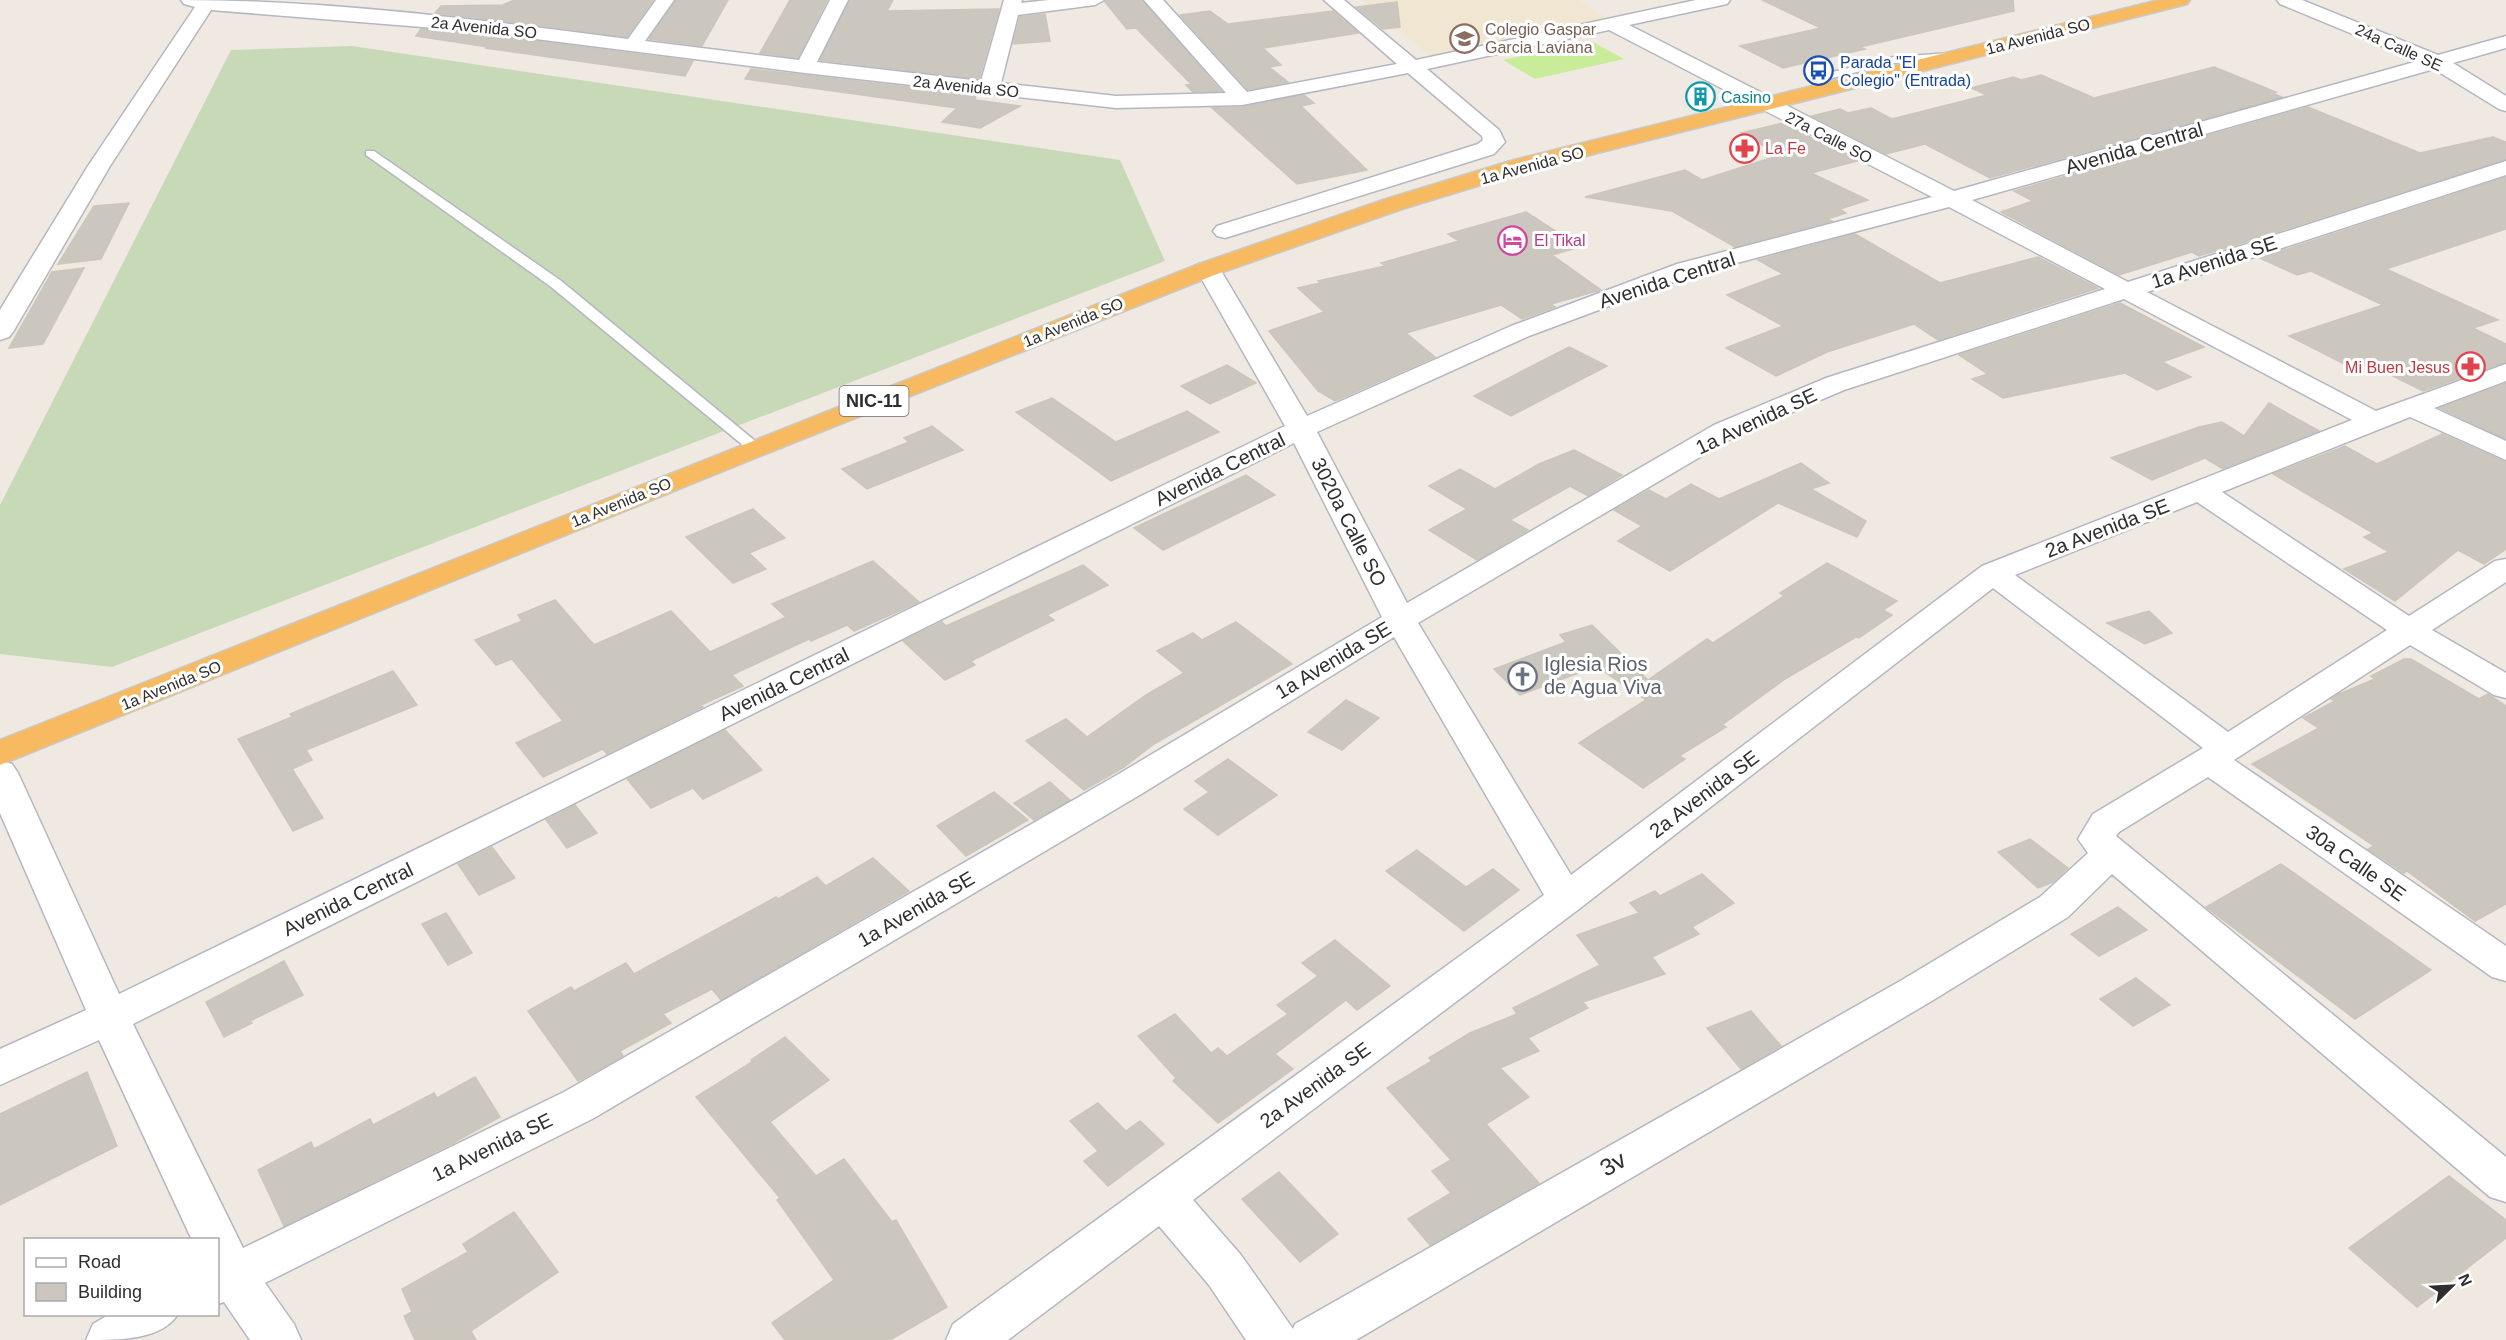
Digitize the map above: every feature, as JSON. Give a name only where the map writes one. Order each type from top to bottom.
[{"type":"highway","name":"1a Avenida SO","points":[[0,753],[755,448],[1208,269],[1394,204],[1522,165],[2181,0]]},
{"type":"street","points":[[633,45],[665,0]]},
{"type":"street","points":[[805,67],[839,0]]},
{"type":"street","points":[[989,89],[1012,5],[1095,0]]},
{"type":"street","points":[[1153,0],[1242,99]]},
{"type":"street","points":[[1225,231],[1486,149],[1494,142],[1492,134],[1333,0]]},
{"type":"street","name":"2a Avenida SO","points":[[198,2],[310,5],[805,67],[1116,102],[1242,99],[1610,23],[1683,3],[1721,0]]},
{"type":"street","name":"24a Calle SE","points":[[2286,0],[2437,62],[2506,105]]},
{"type":"street","points":[[0,332],[37,266],[198,2]]},
{"type":"street","points":[[472,25],[487,8]]},
{"type":"street","name":"27a Calle SO","points":[[1610,23],[1953,199],[2374,421]]},
{"type":"street","name":"Avenida Central","points":[[0,1068],[109,1017],[1301,429],[1520,331],[1686,269],[1953,199],[2506,42]]},
{"type":"street","name":"1a Avenida SE","points":[[221,1261],[579,1105],[1130,784],[1400,620],[1724,431],[1835,384],[2506,168]]},
{"type":"street","name":"3020a Calle SO","points":[[1208,269],[1301,429],[1400,620],[1566,899]]},
{"type":"street","name":"2a Avenida SE","points":[[970,1340],[1566,899],[1993,573],[2374,421],[2506,372]]},
{"type":"street","points":[[2412,408],[2506,452]]},
{"type":"street","points":[[2201,491],[2408,630],[2506,687]]},
{"type":"street","points":[[2506,568],[2106,823],[2096,839],[2506,1183]]},
{"type":"street","name":"30a Calle SE","points":[[1993,573],[2190,723],[2217,754],[2506,966]]},
{"type":"street","points":[[0,773],[210,1238]]},
{"type":"street","name":"3v","points":[[1312,1340],[1916,991],[2055,907],[2111,853]]},
{"type":"street","points":[[1162,1197],[1225,1269],[1274,1340]]},
{"type":"street","points":[[221,1261],[278,1340]]},
{"type":"street","points":[[110,1340],[151,1316]]},
{"type":"lane","points":[[370,153],[555,283],[755,448]]},
{"type":"shaded area","name":"Colegio Gaspar Garcia Laviana","points":[[1363,0],[1579,0],[1609,20],[1430,56]]},
{"type":"green space","points":[[1591,41],[1624,59],[1535,79],[1503,60]]},
{"type":"green space","points":[[352,46],[1120,160],[1165,261],[112,667],[0,654],[0,505],[231,50]]},
{"type":"building","points":[[514,0],[653,0],[627,37],[435,13],[441,6],[503,5]]},
{"type":"building","points":[[676,0],[728,0],[702,46],[649,39]]},
{"type":"building","points":[[790,0],[827,0],[798,58],[760,53]]},
{"type":"building","points":[[850,0],[893,0],[887,11],[999,9],[979,79],[820,60]]},
{"type":"building","points":[[1106,0],[1142,0],[1221,91],[1193,92],[1186,85],[1191,84],[1136,28],[1127,29],[1105,2]]},
{"type":"building","points":[[1762,0],[2013,0],[2014,11],[1860,47],[1865,49],[1783,68],[1740,46],[1821,28]]},
{"type":"building","points":[[1397,2],[1400,27],[1383,29],[1356,7]]},
{"type":"building","points":[[1210,11],[1228,24],[1333,11],[1358,33],[1263,48],[1281,65],[1269,67],[1288,82],[1248,90],[1180,15]]},
{"type":"building","points":[[1045,14],[1050,41],[1013,44],[1020,17]]},
{"type":"building","points":[[421,29],[472,33],[693,61],[685,76],[416,36]]},
{"type":"building","points":[[2214,67],[2276,92],[2272,93],[2282,97],[1990,178],[1925,144],[1886,154],[1812,116],[1840,109],[1848,113],[1871,108],[1892,119],[1987,95],[1971,88],[2014,77],[2021,80],[2041,75],[2094,98]]},
{"type":"building","points":[[751,69],[976,95],[975,100],[1020,106],[980,128],[942,122],[957,108],[745,79]]},
{"type":"building","points":[[1304,95],[1314,103],[1301,106],[1367,170],[1297,184],[1212,108],[1242,107]]},
{"type":"building","points":[[2308,107],[2420,153],[2493,137],[2506,142],[2506,159],[2199,256],[2192,252],[2119,275],[2001,212],[2033,201],[2014,191]]},
{"type":"building","points":[[1783,123],[1857,161],[1811,173],[1868,200],[1840,209],[1846,213],[1827,219],[1832,221],[1735,247],[1672,211],[1585,197],[1685,170],[1702,180],[1780,155],[1741,133]]},
{"type":"building","points":[[2506,177],[2506,229],[2386,269],[2498,320],[2473,328],[2506,344],[2506,362],[2423,391],[2369,364],[2354,369],[2289,336],[2383,305],[2311,271],[2297,275],[2260,258]]},
{"type":"building","points":[[129,203],[101,259],[58,264],[94,206]]},
{"type":"building","points":[[1526,212],[1580,247],[1552,255],[1601,290],[1551,304],[1555,307],[1522,319],[1501,305],[1406,333],[1435,357],[1335,401],[1318,391],[1269,331],[1324,312],[1298,288],[1320,283],[1318,281],[1385,266],[1381,263],[1459,241],[1448,234]]},
{"type":"building","points":[[1855,234],[1940,283],[2038,257],[2098,288],[1938,340],[1914,324],[1827,352],[1776,376],[1726,348],[1783,326],[1727,295],[1783,274],[1758,260]]},
{"type":"building","points":[[84,268],[43,344],[9,348],[52,272]]},
{"type":"building","points":[[2120,303],[2204,347],[2162,362],[2191,377],[2157,390],[2125,373],[2003,398],[1972,379],[1988,374],[1959,355]]},
{"type":"building","points":[[1569,347],[1607,366],[1511,416],[1474,396]]},
{"type":"building","points":[[1227,365],[1256,383],[1210,404],[1181,386]]},
{"type":"building","points":[[2506,383],[2506,439],[2440,408]]},
{"type":"building","points":[[1052,398],[1116,442],[1187,411],[1219,432],[1111,481],[1016,412]]},
{"type":"building","points":[[2269,403],[2319,431],[2223,469],[2205,458],[2152,480],[2111,458],[2199,427],[2222,422],[2244,436]]},
{"type":"building","points":[[932,426],[963,450],[867,489],[842,469],[909,442],[904,438]]},
{"type":"building","points":[[2442,434],[2506,462],[2506,549],[2484,564],[2458,550],[2395,601],[2344,569],[2389,552],[2364,537],[2373,533],[2273,474],[2345,446],[2377,464]]},
{"type":"building","points":[[1574,450],[1622,475],[1588,496],[1570,486],[1510,520],[1528,530],[1477,560],[1429,530],[1467,509],[1429,486],[1460,469],[1495,489],[1539,464]]},
{"type":"building","points":[[1801,463],[1829,483],[1811,489],[1866,521],[1857,537],[1778,503],[1670,571],[1618,541],[1642,526],[1614,510],[1649,490],[1666,499],[1691,484],[1719,499]]},
{"type":"building","points":[[1246,475],[1275,495],[1163,550],[1134,528]]},
{"type":"building","points":[[753,509],[785,538],[749,553],[766,569],[733,583],[686,537]]},
{"type":"building","points":[[873,561],[919,602],[854,631],[847,625],[811,641],[809,639],[732,675],[743,686],[701,705],[703,707],[607,754],[603,749],[543,777],[516,743],[563,721],[512,659],[496,665],[475,640],[522,621],[518,615],[555,600],[594,645],[671,611],[710,652],[786,617],[772,604]]},
{"type":"building","points":[[1827,563],[1897,601],[1883,610],[1892,615],[1859,638],[1856,637],[1785,679],[1722,725],[1726,727],[1679,756],[1685,759],[1643,788],[1579,743],[1646,700],[1600,669],[1595,671],[1592,668],[1520,695],[1494,669],[1566,642],[1560,635],[1592,625],[1648,680],[1707,639],[1713,643],[1784,596],[1780,593]]},
{"type":"building","points":[[1083,565],[1108,585],[1047,615],[1054,620],[971,661],[975,665],[945,680],[903,641],[942,622],[946,626]]},
{"type":"building","points":[[2149,611],[2172,633],[2145,644],[2107,623]]},
{"type":"building","points":[[1236,622],[1292,664],[1154,744],[1124,767],[1084,790],[1026,741],[1066,719],[1087,737],[1146,695],[1184,673],[1157,651],[1193,633],[1202,640]]},
{"type":"building","points":[[2404,659],[2411,659],[2479,699],[2488,694],[2506,706],[2506,904],[2475,921],[2407,871],[2404,873],[2368,849],[2374,846],[2252,764],[2319,728],[2303,718],[2335,701],[2331,699],[2339,694],[2375,679],[2371,676]]},
{"type":"building","points":[[393,671],[417,705],[306,750],[312,760],[292,769],[323,818],[293,831],[238,739],[292,717],[290,714]]},
{"type":"building","points":[[1346,700],[1379,718],[1342,750],[1308,732]]},
{"type":"building","points":[[725,730],[762,770],[703,799],[693,788],[651,808],[627,779]]},
{"type":"building","points":[[1228,759],[1277,795],[1218,835],[1184,809],[1209,792],[1195,781]]},
{"type":"building","points":[[1050,782],[1070,800],[1034,820],[1014,803]]},
{"type":"building","points":[[994,792],[1028,820],[966,856],[937,826]]},
{"type":"building","points":[[575,805],[597,833],[567,848],[546,820]]},
{"type":"building","points":[[2030,839],[2068,868],[2053,882],[2038,888],[1998,852]]},
{"type":"building","points":[[492,847],[515,878],[479,895],[458,864]]},
{"type":"building","points":[[1417,850],[1466,887],[1493,869],[1519,890],[1464,931],[1386,871]]},
{"type":"building","points":[[873,858],[909,891],[721,1000],[712,989],[663,1014],[671,1023],[620,1051],[623,1056],[578,1081],[528,1011],[571,987],[574,991],[626,963],[634,974],[817,877],[826,886]]},
{"type":"building","points":[[2281,864],[2431,970],[2355,1019],[2206,907]]},
{"type":"building","points":[[1702,874],[1734,903],[1692,927],[1699,934],[1652,957],[1665,974],[1583,1002],[1588,1008],[1528,1038],[1539,1051],[1500,1068],[1529,1097],[1486,1124],[1539,1183],[1430,1245],[1408,1219],[1451,1193],[1432,1171],[1451,1160],[1387,1088],[1432,1061],[1429,1058],[1470,1033],[1517,1014],[1513,1008],[1600,965],[1577,935],[1639,913],[1630,903],[1655,891],[1660,896]]},
{"type":"building","points":[[2118,907],[2147,930],[2099,956],[2071,934]]},
{"type":"building","points":[[446,913],[472,953],[448,965],[422,924]]},
{"type":"building","points":[[1335,940],[1390,986],[1357,1010],[1346,1000],[1275,1054],[1293,1069],[1218,1123],[1173,1081],[1176,1078],[1138,1036],[1175,1014],[1211,1053],[1218,1048],[1227,1056],[1288,1014],[1277,1005],[1318,976],[1302,963]]},
{"type":"building","points":[[284,961],[303,995],[250,1021],[252,1023],[224,1037],[206,1002]]},
{"type":"building","points":[[2136,978],[2170,1005],[2133,1026],[2100,999]]},
{"type":"building","points":[[1751,1011],[1781,1046],[1741,1069],[1707,1028]]},
{"type":"building","points":[[785,1037],[829,1080],[770,1122],[816,1176],[844,1159],[892,1222],[896,1220],[947,1307],[890,1340],[785,1340],[772,1323],[834,1280],[777,1200],[780,1198],[696,1097],[752,1062],[751,1060]]},
{"type":"building","points":[[87,1072],[117,1146],[0,1205],[0,1114]]},
{"type":"building","points":[[475,1077],[500,1117],[453,1143],[284,1226],[258,1170],[311,1142],[314,1149],[370,1119],[373,1125],[434,1093],[437,1098]]},
{"type":"building","points":[[1098,1103],[1126,1131],[1140,1121],[1164,1144],[1108,1186],[1084,1161],[1098,1151],[1070,1121]]},
{"type":"building","points":[[1279,1172],[1338,1234],[1300,1262],[1242,1199]]},
{"type":"building","points":[[2449,1176],[2506,1220],[2506,1238],[2417,1307],[2349,1248]]},
{"type":"building","points":[[514,1212],[558,1272],[471,1331],[476,1340],[415,1340],[404,1316],[412,1312],[402,1289],[468,1252],[463,1244]]},
{"type":"place","name":"Colegio Gaspar Garcia Laviana","points":[[1464,38]]},
{"type":"place","name":"Parada \"El Colegio\" (Entrada)","points":[[1819,71]]},
{"type":"place","name":"Casino","points":[[1700,97]]},
{"type":"place","name":"La Fe","points":[[1744,148]]},
{"type":"place","name":"El Tikal","points":[[1513,240]]},
{"type":"place","name":"Mi Buen Jesus","points":[[2471,367]]},
{"type":"place","name":"Iglesia Rios de Agua Viva","points":[[1523,676]]}]
